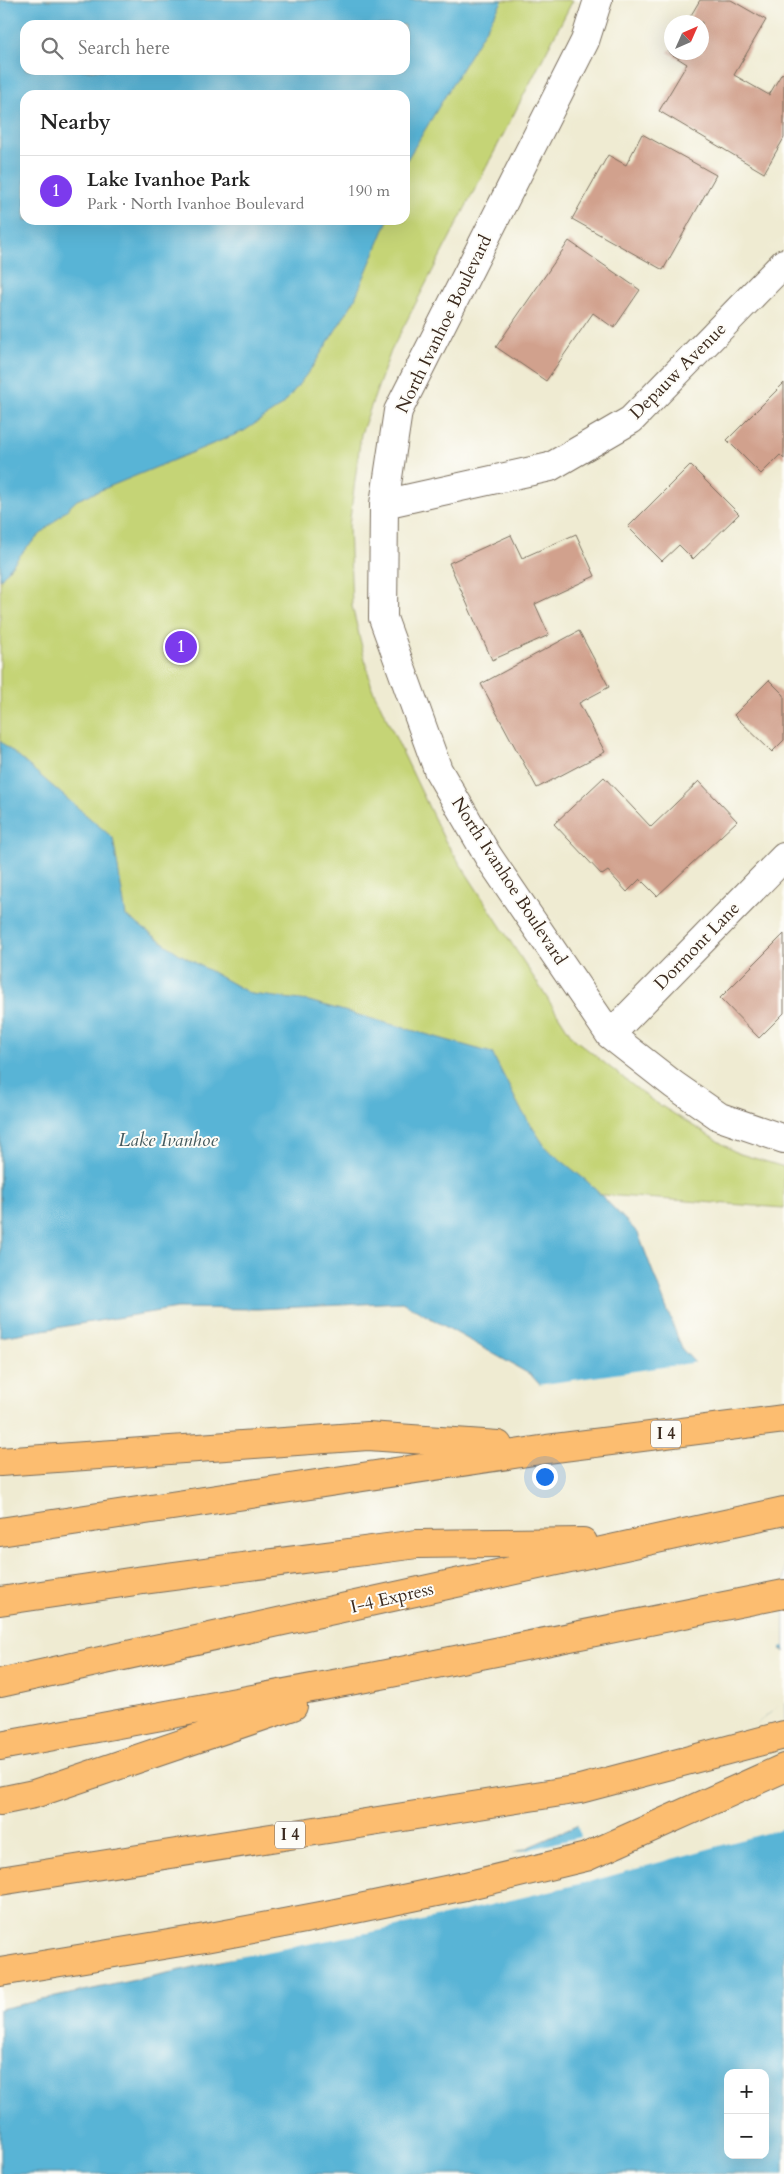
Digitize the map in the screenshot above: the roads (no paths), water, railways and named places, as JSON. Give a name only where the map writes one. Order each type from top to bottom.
[{"type":"highway","name":"I 4","points":[[0,1532],[547,1449],[784,1419]]},
{"type":"highway","points":[[0,1462],[368,1436],[547,1449]]},
{"type":"highway","name":"I-4 Express","points":[[0,1683],[238,1633],[636,1542],[784,1511]]},
{"type":"highway","points":[[0,1601],[417,1544],[636,1542]]},
{"type":"highway","points":[[0,1746],[389,1674],[784,1594]]},
{"type":"highway","points":[[0,1801],[34,1794],[389,1674]]},
{"type":"highway","name":"I 4","points":[[0,1881],[580,1790],[784,1735]]},
{"type":"highway","points":[[0,1972],[214,1936],[465,1886],[569,1862],[586,1857],[784,1768]]},
{"type":"street","name":"North Ivanhoe Boulevard","points":[[598,0],[585,41],[398,411],[384,504],[383,618],[438,770],[488,856],[610,1035],[674,1085],[720,1117],[784,1140]]},
{"type":"street","name":"Depauw Avenue","points":[[384,504],[550,467],[631,420],[784,263]]},
{"type":"street","name":"Dormont Lane","points":[[610,1035],[784,857]]},
{"type":"water","points":[[0,0],[503,0],[410,155],[410,90],[20,90],[20,225],[386,225],[354,301],[313,366],[283,405],[244,431],[77,500],[27,547],[0,580]]},
{"type":"water","name":"Lake Ivanhoe","points":[[0,741],[113,838],[126,916],[178,953],[251,994],[309,1001],[492,1053],[520,1108],[546,1148],[588,1182],[638,1233],[682,1349],[784,1458],[784,1652],[531,1375],[402,1302],[258,1309],[177,1308],[0,1337]]},
{"type":"water","points":[[784,1702],[784,2174],[0,2174],[0,2009],[186,1969],[331,1934],[574,1827],[709,1763]]},
{"type":"place","name":"Lake Ivanhoe Park","points":[[181,647]]}]
